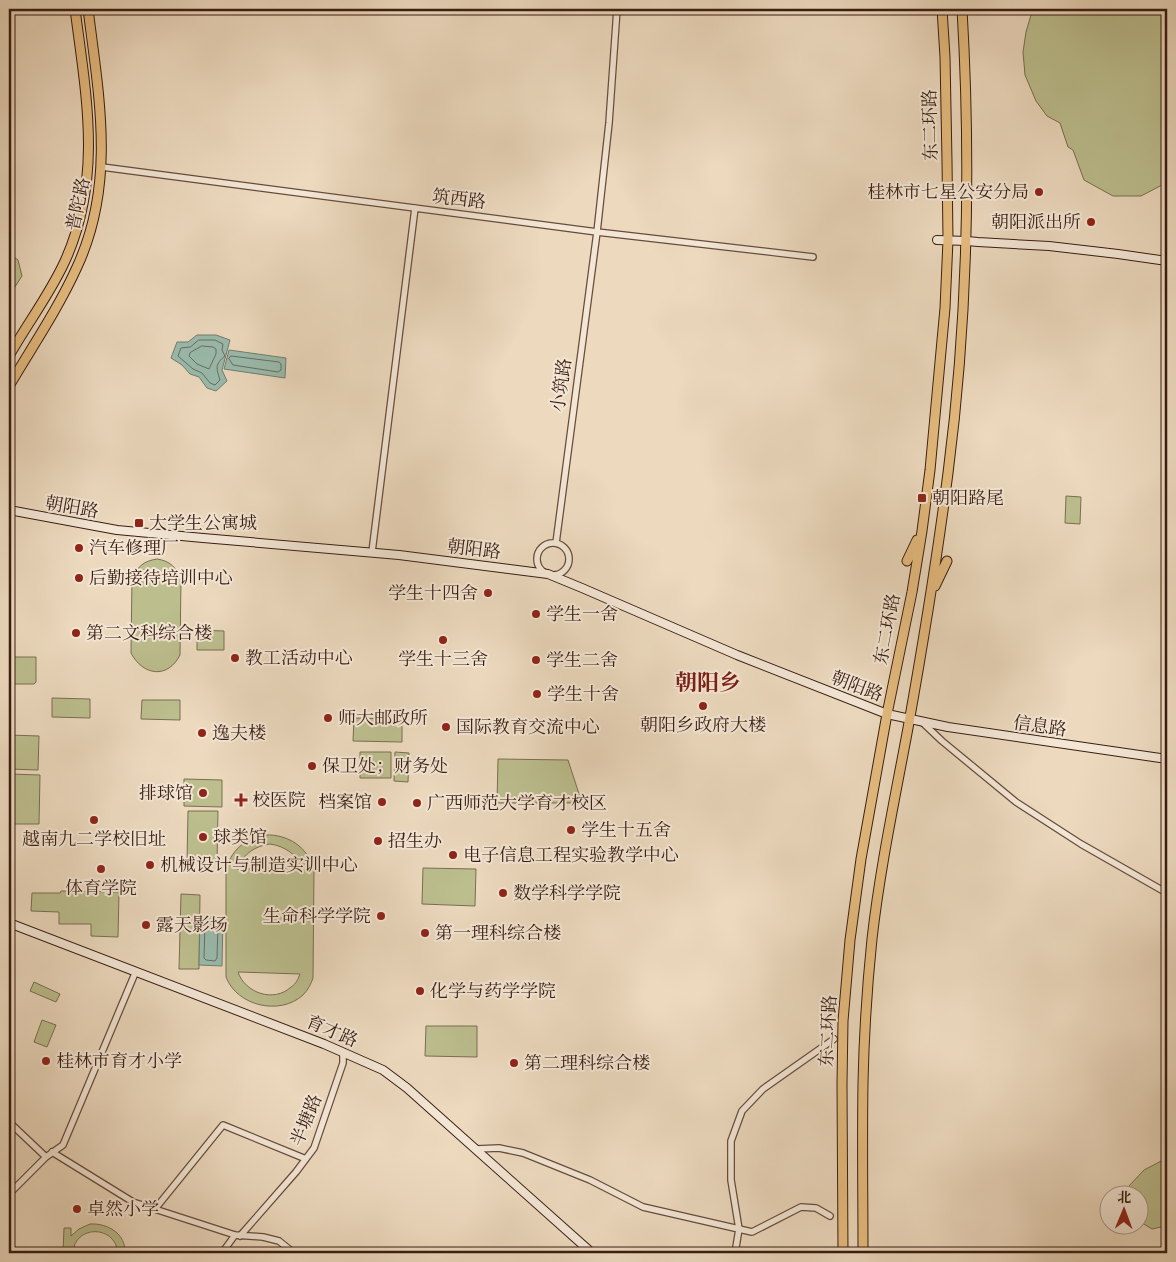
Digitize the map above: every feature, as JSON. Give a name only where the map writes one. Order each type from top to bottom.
[{"type":"main road","name":"普陀路","points":[[9,356],[65,260],[83,205],[88,172],[89,142],[84,77],[75,9]]},
{"type":"main road","name":"普陀路","points":[[9,386],[62,298],[78,266],[96,208],[102,167],[101,109],[88,9]]},
{"type":"main road","name":"东二环路","points":[[843,1253],[843,1021],[849,949],[861,859],[922,531],[930,470],[945,308],[948,240],[946,67],[942,9]]},
{"type":"main road","name":"东二环路","points":[[863,1253],[863,1082],[866,1003],[873,936],[883,863],[910,719],[949,472],[964,310],[967,240],[965,66],[962,9]]},
{"type":"main road","points":[[907,561],[922,531]]},
{"type":"main road","points":[[930,595],[947,561]]},
{"type":"street","name":"小筑路","points":[[556,543],[597,232],[609,123],[617,9]]},
{"type":"street","name":"筑西路","points":[[102,167],[597,232],[813,257]]},
{"type":"street","points":[[372,552],[415,208]]},
{"type":"street","points":[[936,240],[967,240],[1049,246],[1167,261]]},
{"type":"street","name":"朝阳路","points":[[9,510],[80,524],[137,532],[372,552],[548,574],[737,655],[887,714],[910,719]]},
{"type":"street","points":[[556,543],[561,544],[568,552],[569,562],[563,571],[554,575],[548,574],[540,568],[537,558],[538,552],[545,544],[556,543]]},
{"type":"street","name":"信息路","points":[[910,719],[957,729],[1167,759]]},
{"type":"street","points":[[922,722],[942,741],[1016,802],[1081,844],[1167,893]]},
{"type":"street","name":"育才路","points":[[9,923],[291,1030],[383,1070],[396,1078],[592,1253]]},
{"type":"street","points":[[9,1194],[46,1157],[63,1145],[136,971]]},
{"type":"street","points":[[736,1253],[739,1229],[731,1180],[731,1141],[742,1111],[763,1089],[834,1039]]},
{"type":"street","name":"半塘路","points":[[222,1253],[296,1172],[314,1148],[342,1063],[343,1052]]},
{"type":"street","points":[[9,1122],[46,1157]]},
{"type":"street","points":[[155,1209],[223,1125],[306,1159]]},
{"type":"street","points":[[476,1149],[498,1148],[523,1153],[590,1180],[643,1207],[752,1232],[801,1207],[816,1208],[830,1216]]},
{"type":"street","points":[[52,1152],[134,1202],[237,1235],[264,1237],[279,1241],[294,1253]]},
{"type":"green space","points":[[1035,9],[1167,9],[1167,177],[1162,185],[1141,196],[1113,196],[1084,180],[1073,150],[1068,147],[1060,123],[1047,116],[1036,101],[1025,75],[1023,52],[1026,32],[1031,15]]},
{"type":"green space","points":[[9,253],[18,260],[22,276],[9,296]]},
{"type":"green space","points":[[1066,496],[1081,497],[1080,524],[1065,523]]},
{"type":"green space","points":[[157,559],[172,565],[181,579],[180,655],[169,668],[156,672],[142,666],[131,653],[132,578],[142,565]]},
{"type":"green space","points":[[197,630],[224,631],[224,650],[197,650]]},
{"type":"green space","points":[[9,657],[36,657],[36,682],[34,684],[9,684]]},
{"type":"green space","points":[[52,698],[90,699],[90,718],[52,717]]},
{"type":"green space","points":[[142,700],[180,700],[180,720],[141,719]]},
{"type":"green space","points":[[354,718],[402,719],[402,742],[353,741]]},
{"type":"green space","points":[[9,735],[39,736],[38,770],[9,769]]},
{"type":"green space","points":[[360,752],[391,752],[391,778],[360,778]]},
{"type":"green space","points":[[395,752],[409,753],[408,782],[394,781]]},
{"type":"green space","points":[[498,759],[568,760],[582,803],[497,803]]},
{"type":"green space","points":[[10,774],[40,775],[39,824],[9,824]]},
{"type":"green space","name":"排球馆","points":[[184,779],[222,780],[222,807],[184,806]]},
{"type":"green space","name":"球类馆","points":[[188,811],[218,811],[217,863],[187,862]]},
{"type":"green space","points":[[273,835],[296,844],[307,855],[314,870],[313,978],[303,995],[283,1005],[260,1005],[249,1001],[239,995],[226,977],[226,871],[235,852],[245,842],[258,837]],"holes":[[[270,844],[289,852],[297,859],[302,868],[237,869],[246,855],[259,847]],[[238,972],[300,974],[298,980],[284,992],[269,995],[253,990]]]},
{"type":"green space","points":[[423,868],[476,869],[475,906],[422,904]]},
{"type":"green space","points":[[61,891],[119,892],[118,937],[91,936],[91,924],[59,924],[59,912],[31,911],[32,893],[60,893]]},
{"type":"green space","points":[[181,894],[200,895],[199,969],[179,969]]},
{"type":"green space","points":[[34,982],[60,994],[56,1002],[30,991]]},
{"type":"green space","points":[[42,1020],[56,1025],[47,1047],[34,1042]]},
{"type":"green space","points":[[426,1026],[477,1026],[477,1057],[425,1056]]},
{"type":"green space","points":[[1167,1158],[1167,1227],[1152,1229],[1148,1227],[1148,1184],[1131,1184],[1144,1170]]},
{"type":"green space","points":[[90,1224],[103,1225],[115,1231],[125,1246],[125,1253],[118,1253],[110,1237],[103,1233],[95,1232],[87,1233],[80,1237],[75,1244],[73,1253],[63,1253],[64,1228],[71,1228],[71,1236],[79,1229]]},
{"type":"water","points":[[197,335],[216,335],[230,340],[222,370],[227,381],[216,391],[207,388],[199,377],[190,374],[182,365],[171,358],[177,342],[188,342]]},
{"type":"water","points":[[229,350],[286,358],[285,378],[224,369]]},
{"type":"water","points":[[200,916],[223,917],[222,966],[199,965]]},
{"type":"place","name":"桂林市七星公安分局","points":[[1039,192]]},
{"type":"place","name":"朝阳派出所","points":[[1091,222]]},
{"type":"place","name":"朝阳路尾","points":[[922,498]]},
{"type":"place","name":"大学生公寓城","points":[[139,523]]},
{"type":"place","name":"汽车修理厂","points":[[79,548]]},
{"type":"place","name":"后勤接待培训中心","points":[[79,578]]},
{"type":"place","name":"学生十四舍","points":[[488,593]]},
{"type":"place","name":"学生一舍","points":[[536,614]]},
{"type":"place","name":"第二文科综合楼","points":[[76,633]]},
{"type":"place","name":"学生十三舍","points":[[443,640]]},
{"type":"place","name":"教工活动中心","points":[[235,658]]},
{"type":"place","name":"学生二舍","points":[[536,660]]},
{"type":"place","name":"学生十舍","points":[[537,694]]},
{"type":"place","name":"朝阳乡政府大楼","points":[[703,706]]},
{"type":"place","name":"师大邮政所","points":[[328,718]]},
{"type":"place","name":"国际教育交流中心","points":[[446,727]]},
{"type":"place","name":"逸夫楼","points":[[202,733]]},
{"type":"place","name":"保卫处；财务处","points":[[312,766]]},
{"type":"place","name":"排球馆","points":[[203,793]]},
{"type":"place","name":"校医院","points":[[241,800]]},
{"type":"place","name":"档案馆","points":[[382,802]]},
{"type":"place","name":"广西师范大学育才校区","points":[[417,803]]},
{"type":"place","name":"越南九二学校旧址","points":[[94,820]]},
{"type":"place","name":"学生十五舍","points":[[571,830]]},
{"type":"place","name":"球类馆","points":[[203,837]]},
{"type":"place","name":"招生办","points":[[378,841]]},
{"type":"place","name":"电子信息工程实验教学中心","points":[[453,855]]},
{"type":"place","name":"机械设计与制造实训中心","points":[[150,865]]},
{"type":"place","name":"体育学院","points":[[101,869]]},
{"type":"place","name":"数学科学学院","points":[[503,893]]},
{"type":"place","name":"生命科学学院","points":[[381,916]]},
{"type":"place","name":"露天影场","points":[[146,925]]},
{"type":"place","name":"第一理科综合楼","points":[[425,933]]},
{"type":"place","name":"化学与药学学院","points":[[420,991]]},
{"type":"place","name":"桂林市育才小学","points":[[46,1061]]},
{"type":"place","name":"第二理科综合楼","points":[[514,1063]]},
{"type":"place","name":"卓然小学","points":[[77,1209]]},
{"type":"district","name":"朝阳乡","points":[[708,682]]}]
